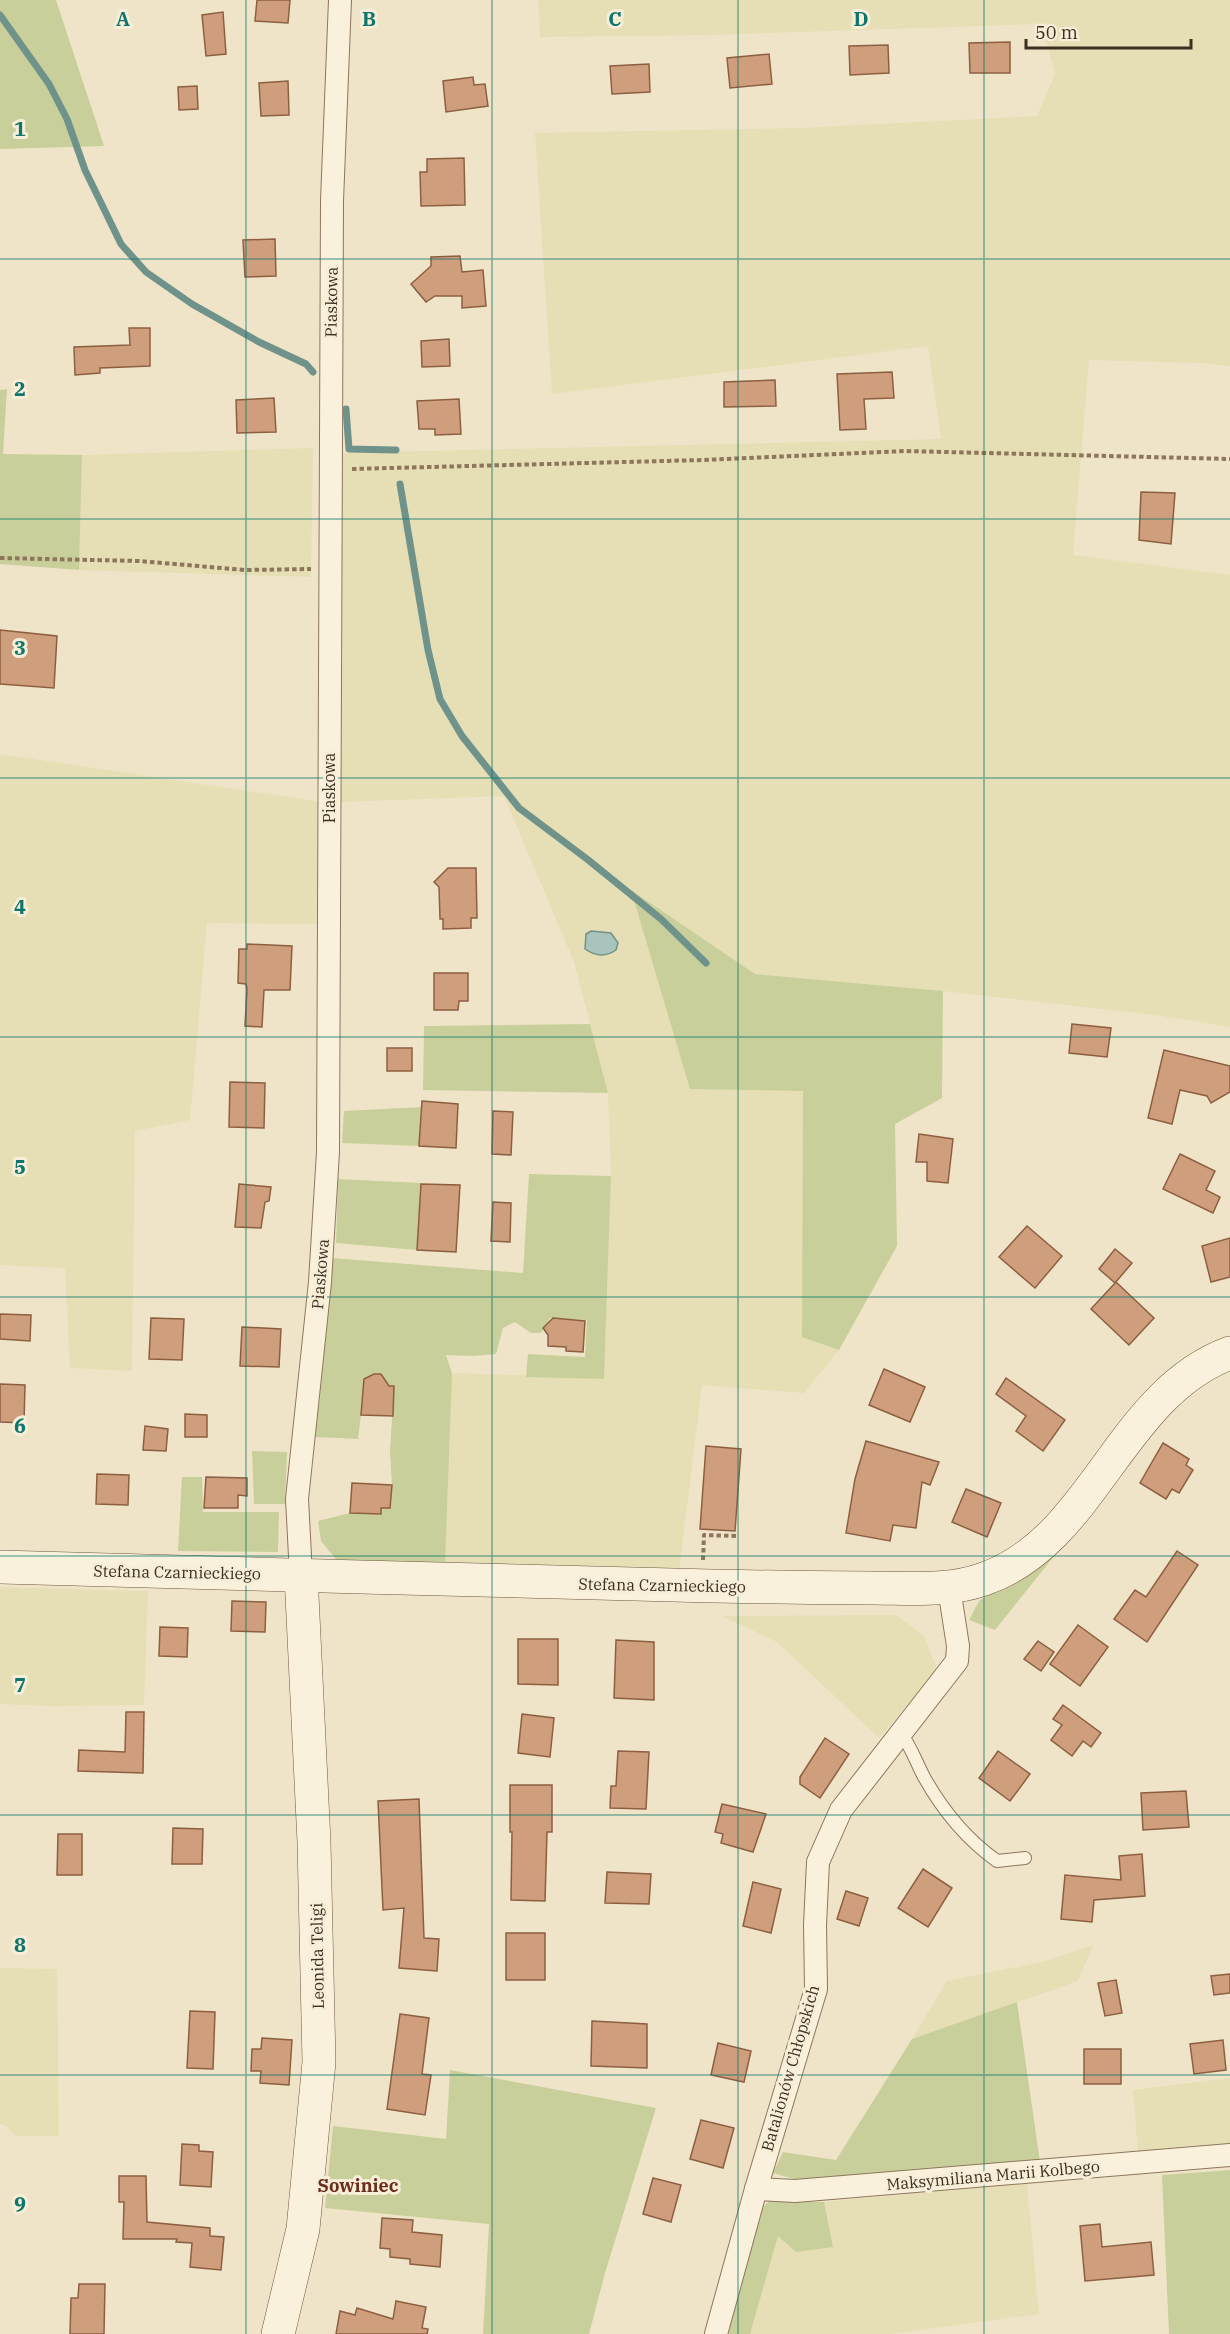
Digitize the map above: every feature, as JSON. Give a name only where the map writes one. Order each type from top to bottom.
[{"type":"street","name":"Piaskowa","points":[[301,1575],[297,1499],[320,1282],[328,1152],[332,201],[340,0]]},
{"type":"street","name":"Stefana Czarnieckiego","points":[[0,1567],[764,1587],[949,1588],[999,1572],[1038,1548],[1072,1512],[1130,1434],[1156,1404],[1192,1372],[1230,1353]]},
{"type":"street","name":"Leonida Teligi","points":[[278,2334],[303,2229],[319,2062],[314,1842],[301,1575]]},
{"type":"street","name":"Batalionów Chłopskich","points":[[716,2334],[756,2189],[816,1989],[815,1925],[818,1862],[841,1810],[957,1661],[958,1646],[949,1588]]},
{"type":"street","name":"Maksymiliana Marii Kolbego","points":[[756,2189],[795,2191],[1230,2155]]},
{"type":"lane","points":[[900,1732],[908,1742],[923,1776],[945,1813],[976,1846],[997,1861],[1025,1858]]},
{"type":"path","points":[[331,469],[703,460],[905,451],[1230,459]]},
{"type":"path","points":[[0,558],[139,561],[245,570],[330,569]]},
{"type":"path","points":[[703,1564],[704,1535],[736,1536]]},
{"type":"shaded area","points":[[538,0],[1230,0],[1230,366],[1202,363],[1089,360],[1073,555],[1230,575],[1230,1027],[1155,1015],[943,991],[755,974],[632,891],[804,1091],[802,1337],[839,1350],[804,1393],[702,1385],[679,1571],[445,1566],[452,1373],[604,1378],[611,1176],[608,1093],[574,962],[504,796],[340,802],[341,453],[941,439],[928,346],[552,394],[535,133],[798,128],[1037,116],[1055,74],[1042,24],[713,35],[540,37]]},
{"type":"shaded area","points":[[313,448],[311,577],[79,570],[82,455]]},
{"type":"shaded area","points":[[0,754],[322,802],[321,924],[207,923],[190,1120],[135,1131],[132,1371],[70,1368],[65,1268],[0,1265]]},
{"type":"shaded area","points":[[0,1587],[148,1591],[144,1705],[0,1704]]},
{"type":"shaded area","points":[[896,1615],[924,1636],[937,1669],[879,1738],[777,1642],[722,1616]]},
{"type":"shaded area","points":[[1093,1945],[1078,1981],[912,2039],[947,1981],[1042,1962]]},
{"type":"shaded area","points":[[0,1968],[57,1969],[59,2136],[16,2136],[0,2124]]},
{"type":"shaded area","points":[[1230,2078],[1230,2145],[1138,2153],[1133,2090]]},
{"type":"shaded area","points":[[1027,2183],[1039,2314],[890,2334],[750,2334],[778,2235],[832,2246],[824,2202]]},
{"type":"green space","points":[[0,0],[56,0],[104,146],[0,149]]},
{"type":"green space","points":[[7,389],[3,454],[82,455],[79,570],[0,564],[0,390]]},
{"type":"green space","points":[[631,890],[755,974],[943,991],[942,1098],[895,1124],[897,1246],[839,1350],[802,1337],[803,1091],[690,1089]]},
{"type":"green space","points":[[590,1024],[608,1093],[423,1090],[424,1026]]},
{"type":"green space","points":[[422,1107],[419,1146],[342,1143],[344,1111]]},
{"type":"green space","points":[[529,1174],[611,1176],[604,1379],[526,1377],[528,1354],[585,1357],[587,1320],[550,1318],[541,1333],[531,1333],[515,1322],[503,1328],[496,1354],[446,1355],[452,1373],[445,1566],[339,1563],[321,1541],[318,1521],[350,1513],[381,1513],[381,1508],[390,1508],[392,1485],[390,1451],[394,1386],[385,1385],[381,1374],[361,1415],[358,1439],[315,1437],[331,1258],[523,1273]]},
{"type":"green space","points":[[338,1179],[421,1183],[417,1250],[336,1243]]},
{"type":"green space","points":[[252,1451],[287,1452],[285,1504],[254,1504]]},
{"type":"green space","points":[[182,1477],[202,1477],[203,1512],[279,1512],[278,1552],[178,1551]]},
{"type":"green space","points":[[1071,1535],[995,1630],[969,1620],[979,1601]]},
{"type":"green space","points":[[1017,2002],[1040,2162],[804,2182],[773,2173],[783,2152],[836,2160],[912,2039]]},
{"type":"green space","points":[[450,2070],[656,2108],[605,2273],[589,2334],[483,2334],[489,2224],[325,2208],[333,2126],[446,2139]]},
{"type":"green space","points":[[1230,2170],[1230,2334],[1169,2334],[1162,2175]]},
{"type":"green space","points":[[769,2201],[824,2202],[833,2247],[796,2252],[778,2236],[750,2334],[727,2334],[757,2213]]},
{"type":"water","points":[[591,931],[611,933],[618,943],[616,950],[600,955],[585,949],[586,934]]},
{"type":"building","points":[[257,0],[290,0],[288,23],[255,21]]},
{"type":"building","points":[[223,12],[226,54],[206,56],[202,15]]},
{"type":"building","points":[[1010,42],[1010,73],[970,73],[969,43]]},
{"type":"building","points":[[888,45],[889,73],[850,75],[849,46]]},
{"type":"building","points":[[769,54],[772,84],[730,88],[727,58]]},
{"type":"building","points":[[649,64],[650,92],[612,94],[610,66]]},
{"type":"building","points":[[473,77],[474,85],[485,84],[488,106],[446,112],[443,81]]},
{"type":"building","points":[[288,81],[289,115],[261,116],[259,83]]},
{"type":"building","points":[[197,86],[198,109],[179,110],[178,87]]},
{"type":"building","points":[[464,158],[465,205],[421,206],[420,172],[427,172],[427,159]]},
{"type":"building","points":[[275,239],[276,276],[245,277],[243,240]]},
{"type":"building","points":[[460,256],[462,272],[483,270],[486,306],[462,308],[462,296],[435,296],[426,302],[411,284],[431,266],[431,257]]},
{"type":"building","points":[[129,328],[150,328],[150,366],[100,368],[100,373],[75,375],[74,347],[130,345]]},
{"type":"building","points":[[449,339],[450,366],[422,367],[421,341]]},
{"type":"building","points":[[892,372],[894,398],[864,399],[866,429],[840,430],[837,374]]},
{"type":"building","points":[[775,380],[776,406],[724,407],[724,382]]},
{"type":"building","points":[[274,398],[276,432],[237,433],[236,400]]},
{"type":"building","points":[[459,399],[461,434],[435,435],[435,429],[419,429],[417,401]]},
{"type":"building","points":[[1141,492],[1175,493],[1171,544],[1139,540]]},
{"type":"building","points":[[0,630],[57,636],[54,688],[0,684]]},
{"type":"building","points":[[448,868],[476,868],[477,918],[471,918],[471,928],[443,929],[443,919],[440,919],[439,887],[434,882]]},
{"type":"building","points":[[247,944],[292,946],[290,990],[264,990],[262,1027],[245,1026],[247,989],[246,984],[238,983],[239,949],[247,949]]},
{"type":"building","points":[[434,973],[468,973],[468,1001],[459,1001],[458,1010],[434,1010]]},
{"type":"building","points":[[1072,1024],[1111,1028],[1107,1057],[1069,1053]]},
{"type":"building","points":[[387,1048],[412,1048],[412,1071],[387,1071]]},
{"type":"building","points":[[1164,1050],[1230,1066],[1230,1092],[1211,1103],[1207,1096],[1180,1090],[1172,1124],[1148,1118]]},
{"type":"building","points":[[230,1082],[265,1083],[264,1128],[229,1127]]},
{"type":"building","points":[[422,1101],[458,1104],[456,1148],[419,1146]]},
{"type":"building","points":[[493,1111],[513,1112],[511,1155],[492,1154]]},
{"type":"building","points":[[919,1134],[953,1139],[948,1183],[927,1181],[927,1162],[916,1162]]},
{"type":"building","points":[[1180,1154],[1215,1171],[1206,1190],[1220,1197],[1213,1213],[1163,1189]]},
{"type":"building","points":[[239,1184],[271,1187],[269,1201],[265,1202],[261,1228],[235,1227]]},
{"type":"building","points":[[421,1184],[460,1185],[456,1252],[417,1250]]},
{"type":"building","points":[[493,1202],[511,1203],[510,1242],[491,1241]]},
{"type":"building","points":[[1027,1226],[1062,1256],[1035,1288],[999,1257]]},
{"type":"building","points":[[1230,1238],[1230,1277],[1211,1282],[1202,1246]]},
{"type":"building","points":[[1115,1249],[1132,1263],[1115,1283],[1099,1269]]},
{"type":"building","points":[[1116,1282],[1154,1318],[1129,1345],[1091,1309]]},
{"type":"building","points":[[0,1314],[31,1315],[30,1341],[0,1339]]},
{"type":"building","points":[[151,1318],[184,1319],[182,1360],[149,1359]]},
{"type":"building","points":[[553,1318],[585,1321],[583,1352],[566,1351],[566,1347],[548,1346],[548,1335],[543,1328]]},
{"type":"building","points":[[242,1327],[281,1329],[279,1367],[240,1366]]},
{"type":"building","points":[[884,1369],[925,1387],[910,1422],[869,1405]]},
{"type":"building","points":[[374,1374],[381,1374],[389,1386],[394,1386],[393,1416],[361,1415],[364,1379]]},
{"type":"building","points":[[1006,1378],[1065,1420],[1043,1451],[1016,1431],[1026,1416],[996,1394]]},
{"type":"building","points":[[0,1384],[25,1385],[24,1423],[0,1422]]},
{"type":"building","points":[[185,1414],[207,1415],[207,1437],[185,1437]]},
{"type":"building","points":[[145,1426],[168,1429],[166,1451],[143,1450]]},
{"type":"building","points":[[866,1441],[939,1462],[930,1485],[922,1482],[916,1528],[893,1525],[890,1541],[846,1533],[855,1479]]},
{"type":"building","points":[[1163,1443],[1189,1459],[1186,1465],[1193,1470],[1179,1493],[1172,1489],[1166,1499],[1140,1483]]},
{"type":"building","points":[[706,1446],[741,1449],[735,1531],[700,1529]]},
{"type":"building","points":[[97,1474],[129,1475],[128,1505],[96,1504]]},
{"type":"building","points":[[206,1477],[247,1478],[247,1496],[238,1495],[238,1508],[204,1508]]},
{"type":"building","points":[[352,1483],[392,1485],[390,1508],[381,1508],[381,1514],[350,1513]]},
{"type":"building","points":[[966,1489],[1001,1503],[987,1537],[952,1522]]},
{"type":"building","points":[[1177,1551],[1198,1565],[1147,1642],[1114,1619],[1135,1590],[1146,1597]]},
{"type":"building","points":[[232,1601],[266,1602],[265,1632],[231,1631]]},
{"type":"building","points":[[1078,1625],[1108,1647],[1080,1686],[1050,1664]]},
{"type":"building","points":[[160,1627],[188,1628],[187,1657],[159,1656]]},
{"type":"building","points":[[518,1639],[558,1639],[558,1685],[518,1684]]},
{"type":"building","points":[[616,1640],[654,1642],[654,1700],[614,1698]]},
{"type":"building","points":[[1038,1641],[1054,1652],[1041,1671],[1024,1659]]},
{"type":"building","points":[[1063,1705],[1101,1733],[1091,1747],[1083,1741],[1072,1756],[1051,1740],[1062,1725],[1053,1719]]},
{"type":"building","points":[[126,1712],[144,1712],[143,1773],[78,1771],[79,1750],[125,1752]]},
{"type":"building","points":[[522,1714],[554,1718],[550,1757],[518,1753]]},
{"type":"building","points":[[825,1738],[849,1754],[820,1798],[800,1784],[800,1777]]},
{"type":"building","points":[[618,1751],[649,1752],[646,1809],[610,1808],[611,1786],[616,1786]]},
{"type":"building","points":[[998,1751],[1030,1774],[1010,1801],[979,1778]]},
{"type":"building","points":[[510,1785],[552,1785],[552,1832],[547,1832],[545,1901],[511,1900]]},
{"type":"building","points":[[1186,1791],[1189,1827],[1143,1830],[1141,1793]]},
{"type":"building","points":[[419,1799],[424,1938],[439,1939],[437,1971],[399,1968],[404,1908],[383,1910],[378,1801]]},
{"type":"building","points":[[722,1804],[766,1814],[753,1852],[721,1843],[723,1834],[715,1832]]},
{"type":"building","points":[[173,1828],[203,1829],[202,1864],[172,1864]]},
{"type":"building","points":[[58,1834],[82,1834],[82,1875],[57,1875]]},
{"type":"building","points":[[1142,1854],[1145,1896],[1094,1900],[1092,1922],[1061,1919],[1065,1875],[1121,1880],[1119,1856]]},
{"type":"building","points":[[923,1869],[952,1888],[928,1927],[898,1908]]},
{"type":"building","points":[[607,1872],[651,1874],[649,1904],[605,1903]]},
{"type":"building","points":[[753,1882],[781,1889],[771,1933],[743,1926]]},
{"type":"building","points":[[846,1891],[868,1898],[859,1926],[837,1919]]},
{"type":"building","points":[[506,1933],[545,1933],[545,1980],[506,1980]]},
{"type":"building","points":[[1230,1974],[1230,1993],[1214,1995],[1211,1976]]},
{"type":"building","points":[[1116,1980],[1122,2013],[1105,2016],[1098,1983]]},
{"type":"building","points":[[190,2011],[215,2012],[213,2069],[187,2068]]},
{"type":"building","points":[[400,2014],[429,2018],[422,2074],[431,2075],[425,2115],[387,2109]]},
{"type":"building","points":[[592,2021],[647,2024],[647,2068],[591,2066]]},
{"type":"building","points":[[262,2038],[292,2040],[289,2085],[260,2083],[261,2071],[251,2071],[252,2049],[261,2049]]},
{"type":"building","points":[[1223,2040],[1226,2070],[1194,2074],[1190,2044]]},
{"type":"building","points":[[718,2043],[751,2051],[744,2082],[711,2075]]},
{"type":"building","points":[[1084,2049],[1121,2049],[1121,2084],[1084,2084]]},
{"type":"building","points":[[701,2120],[734,2128],[723,2168],[690,2159]]},
{"type":"building","points":[[182,2144],[199,2145],[199,2151],[213,2152],[211,2187],[180,2185]]},
{"type":"building","points":[[119,2176],[146,2176],[147,2222],[210,2228],[210,2236],[224,2237],[221,2270],[190,2267],[192,2243],[176,2242],[177,2239],[123,2239],[124,2202],[119,2202]]},
{"type":"building","points":[[653,2178],[681,2185],[671,2222],[643,2214]]},
{"type":"building","points":[[382,2218],[413,2220],[412,2232],[442,2235],[440,2267],[410,2264],[410,2259],[390,2257],[390,2249],[380,2248]]},
{"type":"building","points":[[1100,2224],[1102,2247],[1151,2242],[1154,2275],[1085,2281],[1080,2226]]},
{"type":"building","points":[[79,2284],[105,2284],[104,2334],[70,2334],[71,2298],[78,2298]]},
{"type":"building","points":[[396,2301],[426,2307],[422,2328],[428,2329],[427,2334],[336,2334],[340,2311],[355,2315],[357,2308],[393,2319]]},
{"type":"waterway","points":[[0,15],[49,84],[67,119],[85,170],[121,244],[146,272],[192,304],[259,342],[306,364],[313,372]]},
{"type":"waterway","points":[[346,409],[349,449],[396,450]]},
{"type":"waterway","points":[[400,484],[428,650],[440,699],[462,736],[519,808],[661,919],[706,963]]},
{"type":"district","name":"Sowiniec","points":[[358,2186]]}]
